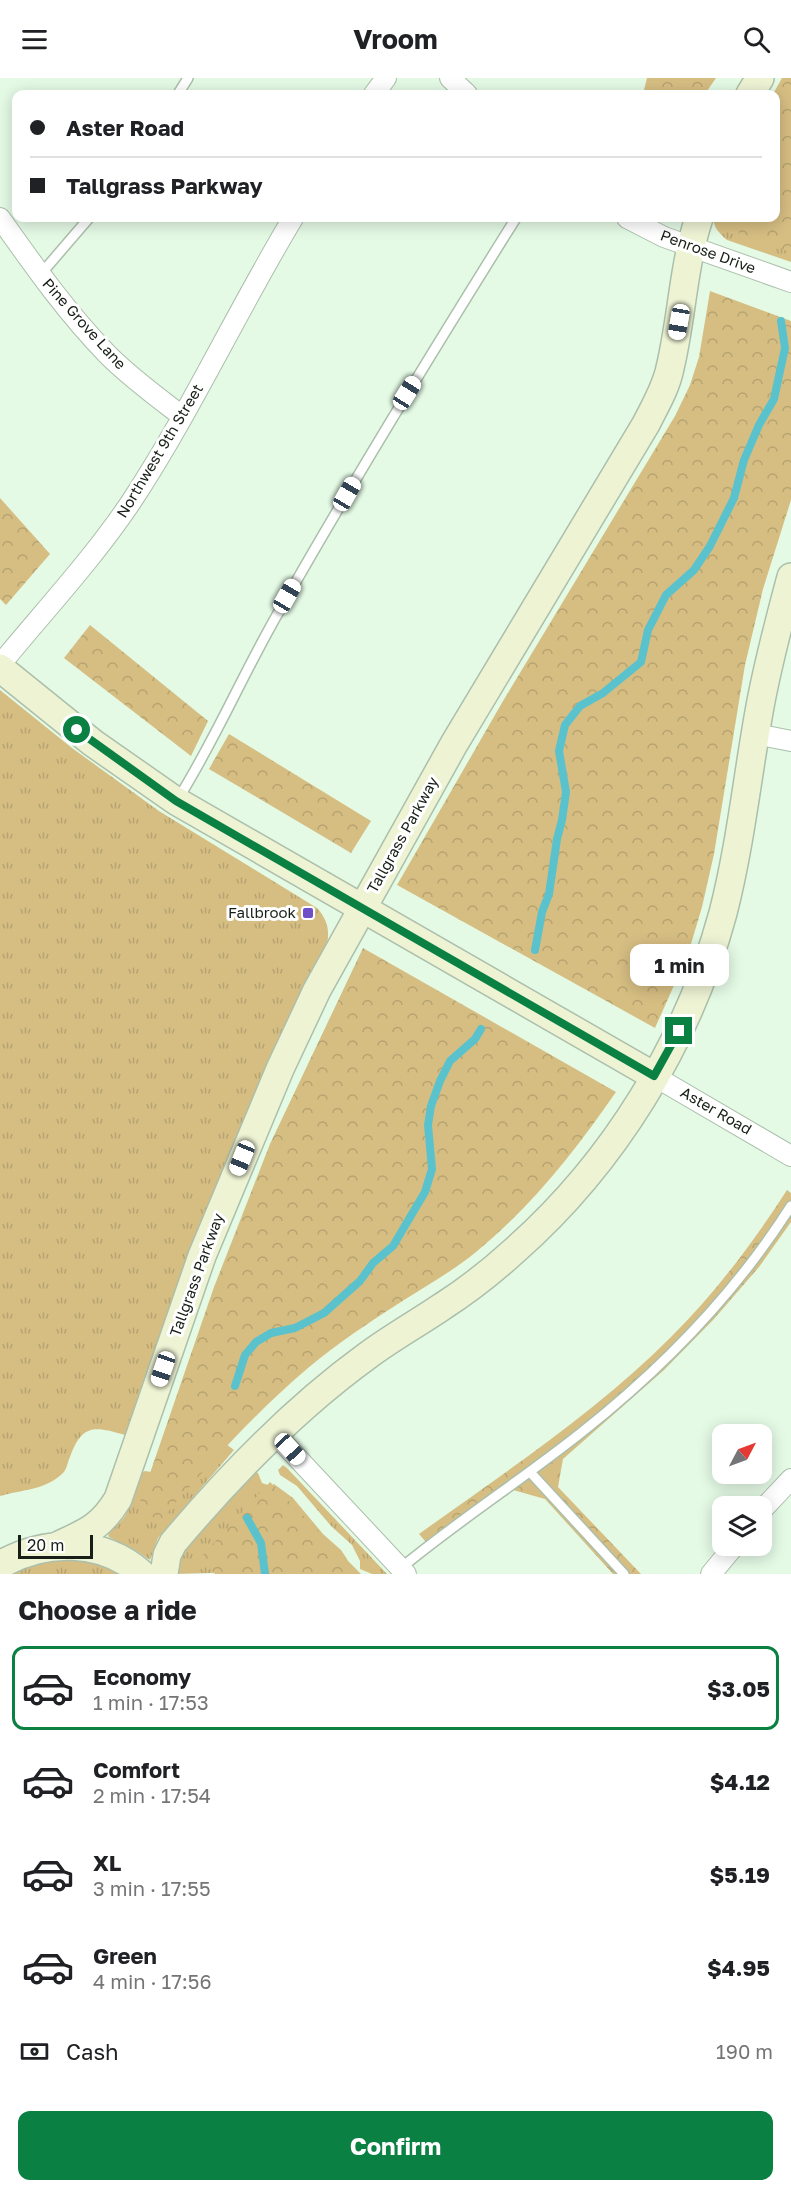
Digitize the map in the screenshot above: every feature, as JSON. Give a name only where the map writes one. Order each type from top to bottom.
[{"type":"street","points":[[450,78],[463,90]]},
{"type":"street","name":"Pine Grove Lane","points":[[0,218],[40,276],[109,356],[182,417]]},
{"type":"street","name":"Northwest 9th Street","points":[[0,667],[84,566],[131,502],[182,417],[291,222]]},
{"type":"street","name":"Penrose Drive","points":[[635,222],[690,247],[791,282]]},
{"type":"street","name":"Tallgrass Parkway","points":[[59,1545],[89,1531],[107,1516],[118,1499],[202,1256],[242,1158],[317,990],[454,744],[660,397],[670,371],[690,247],[698,222]]},
{"type":"street","points":[[164,1574],[167,1555],[173,1543],[274,1433],[318,1394],[368,1355],[480,1279],[540,1227],[584,1179],[640,1103],[679,1031],[711,952],[734,864],[766,676],[791,577]]},
{"type":"street","name":"Aster Road","points":[[0,667],[93,743],[176,801],[791,1155]]},
{"type":"street","points":[[756,734],[791,741]]},
{"type":"street","points":[[274,1433],[403,1571]]},
{"type":"street","points":[[772,1499],[791,1479]]},
{"type":"street","points":[[0,1565],[15,1556],[36,1549],[59,1545],[81,1546],[102,1551],[142,1574]]},
{"type":"street","points":[[711,1574],[726,1556]]},
{"type":"lane","points":[[40,276],[86,222]]},
{"type":"lane","points":[[176,801],[194,773],[275,617],[311,555],[383,432],[514,222]]},
{"type":"lane","points":[[403,1571],[619,1402],[687,1338],[724,1298],[751,1264],[791,1206]]},
{"type":"lane","points":[[530,1472],[624,1574]]},
{"type":"green space","points":[[647,78],[716,78],[708,90],[644,90]]},
{"type":"green space","points":[[782,78],[791,78],[791,252],[716,224],[717,222],[780,222],[780,90],[775,90]]},
{"type":"green space","points":[[714,222],[777,222],[791,235],[791,262],[727,240]]},
{"type":"green space","points":[[710,291],[791,321],[791,500],[763,589],[745,665],[714,854],[702,907],[688,954],[655,1028],[397,885],[503,701],[675,416],[690,385],[699,357]]},
{"type":"green space","points":[[0,498],[50,554],[6,605],[0,599]]},
{"type":"green space","points":[[90,625],[208,721],[191,756],[64,658]]},
{"type":"green space","points":[[0,690],[72,748],[159,811],[317,908],[327,925],[328,934],[327,944],[277,1047],[205,1217],[125,1435],[105,1430],[90,1430],[79,1438],[62,1474],[40,1486],[0,1496]]},
{"type":"green space","points":[[229,734],[371,821],[351,853],[209,769]]},
{"type":"green space","points":[[363,948],[616,1092],[552,1177],[516,1216],[459,1265],[367,1324],[308,1368],[231,1442],[160,1521],[138,1508],[214,1287],[270,1144]]},
{"type":"green space","points":[[787,1190],[791,1193],[791,1222],[759,1267],[714,1319],[664,1370],[563,1459],[558,1487],[641,1574],[613,1574],[545,1499],[513,1490],[432,1549],[419,1534],[581,1416],[642,1365],[671,1337],[733,1267]]},
{"type":"green space","points":[[222,1441],[234,1450],[158,1538],[150,1560],[109,1537],[108,1535],[128,1511],[141,1473],[145,1471],[157,1473]]},
{"type":"green space","points":[[283,1465],[387,1574],[372,1574],[360,1569],[360,1561],[352,1545],[331,1526],[297,1486],[280,1475],[278,1470]]},
{"type":"green space","points":[[251,1470],[258,1473],[262,1483],[271,1486],[274,1484],[293,1498],[323,1534],[341,1550],[347,1559],[349,1569],[175,1574],[179,1553]]},
{"type":"green space","points":[[270,1482],[361,1574],[215,1574],[202,1556]]},
{"type":"green space","points":[[62,1555],[95,1559],[126,1574],[6,1574]]},
{"type":"waterway","points":[[535,950],[542,912],[549,894],[566,792],[559,751],[565,725],[580,706],[603,693],[641,662],[648,630],[666,595],[694,570],[710,546],[734,498],[744,460],[759,425],[774,399],[785,348],[781,321]]},
{"type":"waterway","points":[[235,1386],[245,1355],[256,1342],[271,1333],[295,1328],[324,1313],[360,1281],[373,1263],[393,1246],[425,1192],[432,1169],[428,1125],[431,1106],[440,1081],[450,1061],[475,1039],[481,1029]]},
{"type":"waterway","points":[[247,1518],[261,1543],[265,1574]]},
{"type":"place","name":"Fallbrook","points":[[308,913]]},
{"type":"route","points":[[77,730],[176,801],[654,1076],[679,1031]]}]
